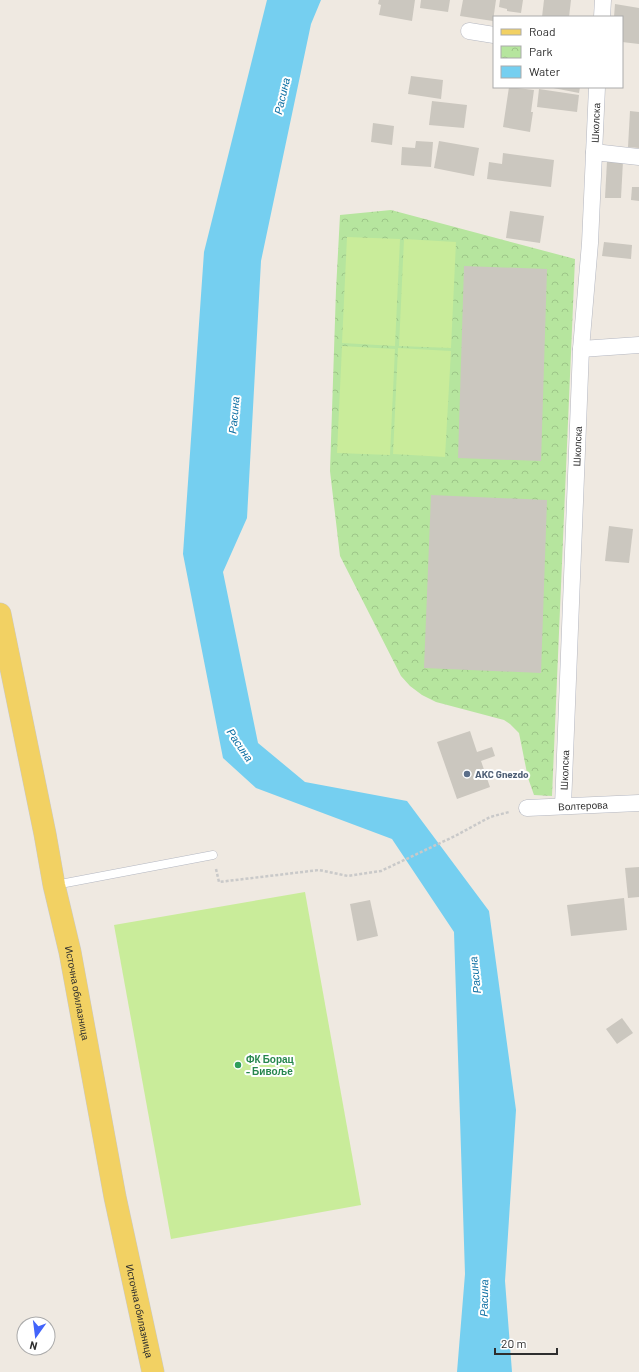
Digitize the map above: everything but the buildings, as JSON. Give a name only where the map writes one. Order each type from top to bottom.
[{"type":"main road","name":"Источна обилазница","points":[[0,614],[54,885],[70,952],[115,1197],[154,1372]]},
{"type":"street","points":[[602,16],[603,0]]},
{"type":"street","points":[[469,31],[493,35]]},
{"type":"street","name":"Школска","points":[[563,806],[581,349],[590,243],[597,88]]},
{"type":"street","points":[[594,152],[639,157]]},
{"type":"street","points":[[581,349],[639,345]]},
{"type":"street","name":"Волтерова","points":[[527,808],[639,803]]},
{"type":"lane","points":[[54,885],[214,855]]},
{"type":"path","points":[[214,855],[219,882],[319,870],[348,876],[381,871],[455,836],[490,817],[527,808]]},
{"type":"green space","points":[[391,210],[575,259],[552,796],[534,795],[528,778],[519,733],[510,724],[504,720],[436,702],[422,695],[410,686],[401,676],[340,556],[330,471],[340,215]]},
{"type":"green space","points":[[347,237],[400,239],[395,346],[342,343]]},
{"type":"green space","points":[[404,239],[456,242],[451,348],[399,346]]},
{"type":"green space","points":[[342,346],[395,349],[390,455],[337,453]]},
{"type":"green space","points":[[398,348],[451,351],[445,457],[393,454]]},
{"type":"green space","name":"ФК Борац - Бивоље","points":[[305,892],[361,1205],[171,1239],[114,925]]},
{"type":"water","name":"Расина","points":[[267,0],[321,0],[311,24],[261,261],[247,518],[223,572],[258,743],[305,782],[407,801],[489,911],[516,1110],[505,1281],[512,1372],[457,1372],[465,1274],[454,932],[392,839],[256,788],[223,758],[183,554],[204,252]]},
{"type":"place","name":"AKC Gnezdo","points":[[467,774]]},
{"type":"place","name":"ФК Борац - Бивоље","points":[[238,1065]]}]
